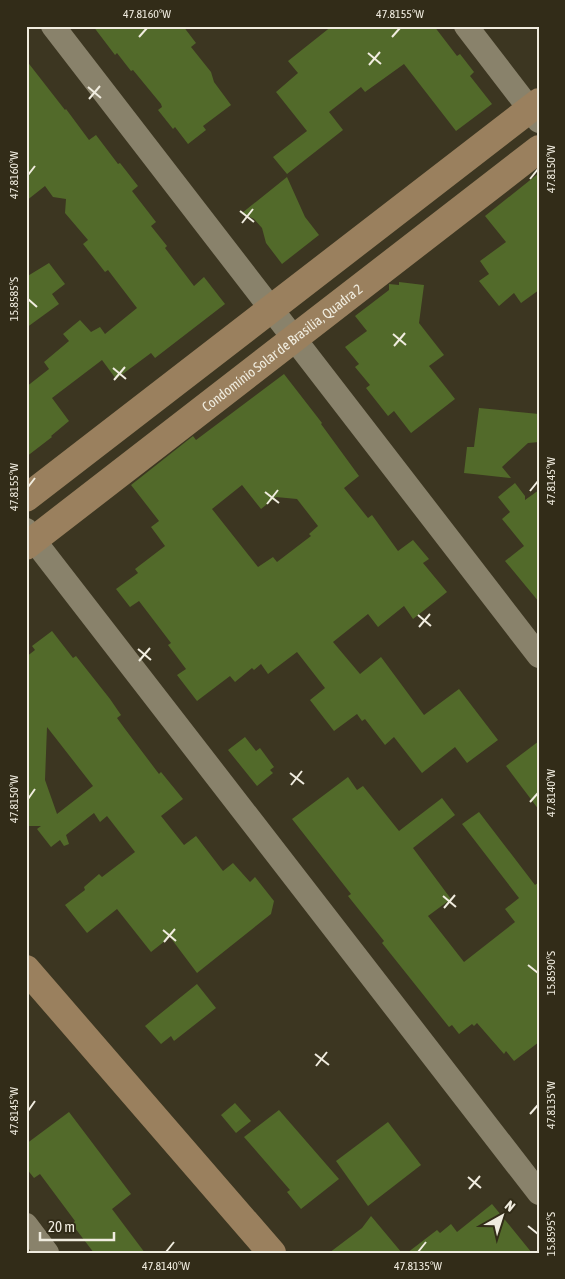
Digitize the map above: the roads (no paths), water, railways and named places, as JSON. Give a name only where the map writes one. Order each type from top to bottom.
[{"type":"street","points":[[53,26],[539,656]]},
{"type":"street","points":[[26,498],[272,308],[536,111],[466,26]]},
{"type":"street","name":"Condomínio Solar de Brasilia, Quadra 2","points":[[29,539],[539,149]]},
{"type":"street","points":[[29,539],[539,1193]]},
{"type":"street","points":[[26,969],[272,1253]]},
{"type":"street","points":[[26,1225],[47,1253]]}]
